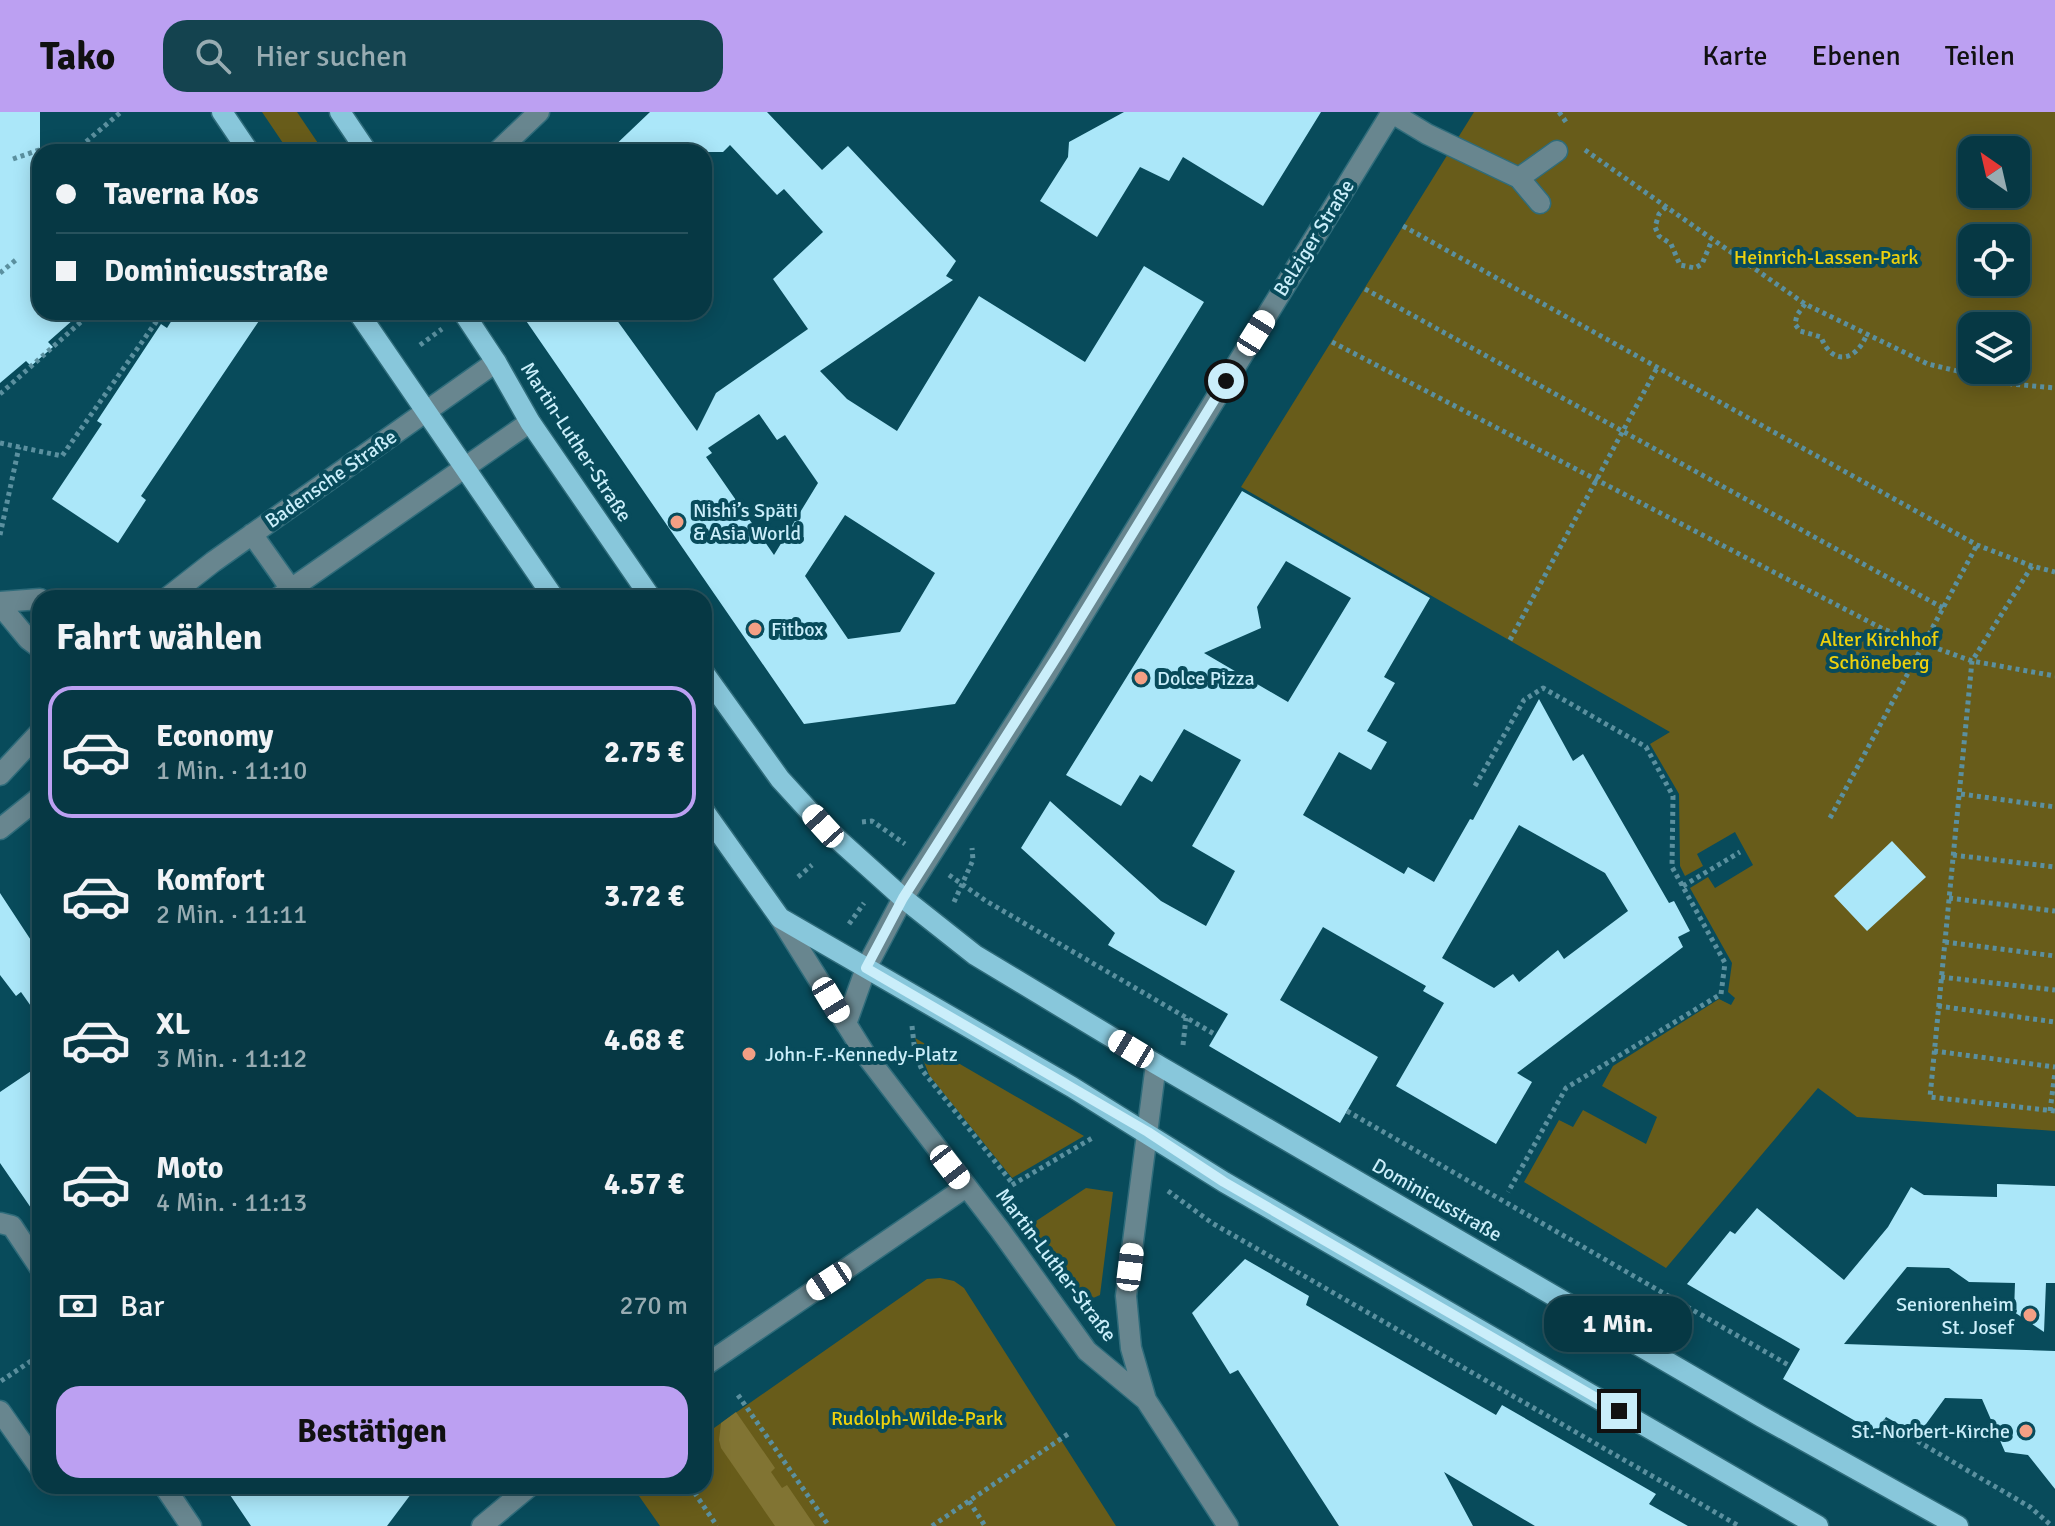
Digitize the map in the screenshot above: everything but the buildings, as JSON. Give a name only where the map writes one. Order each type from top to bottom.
[{"type":"main road","points":[[222,112],[244,144]]},
{"type":"main road","points":[[340,112],[362,144]]},
{"type":"main road","points":[[363,320],[548,590]]},
{"type":"main road","name":"Martin-Luther-Straße","points":[[468,320],[530,422],[646,590]]},
{"type":"main road","points":[[712,684],[780,779],[834,837],[903,898]]},
{"type":"main road","points":[[712,822],[780,918],[1148,1132],[1224,1182],[1818,1526]]},
{"type":"main road","name":"Dominicusstraße","points":[[903,898],[975,955],[1156,1064],[1762,1417],[1958,1526]]},
{"type":"street","points":[[505,144],[539,112]]},
{"type":"street","points":[[1392,112],[1427,134],[1519,178],[1540,203]]},
{"type":"street","name":"Belziger Straße","points":[[846,1024],[866,968],[903,898],[1054,660],[1392,112]]},
{"type":"street","points":[[1519,178],[1557,151]]},
{"type":"street","name":"Badensche Straße","points":[[178,590],[496,362]]},
{"type":"street","points":[[289,590],[530,422]]},
{"type":"street","points":[[252,534],[283,590]]},
{"type":"street","points":[[0,604],[32,600]]},
{"type":"street","points":[[0,604],[32,642]]},
{"type":"street","points":[[0,775],[32,741]]},
{"type":"street","points":[[0,829],[32,803]]},
{"type":"street","points":[[712,1361],[966,1187],[918,1126],[846,1024],[780,918]]},
{"type":"street","name":"Martin-Luther-Straße","points":[[1156,1064],[1126,1296],[1131,1348],[1146,1400],[1228,1526]]},
{"type":"street","name":"Martin-Luther-Straße","points":[[966,1187],[1087,1351],[1146,1400]]},
{"type":"street","points":[[0,1223],[12,1226],[32,1256]]},
{"type":"street","points":[[0,1411],[32,1457]]},
{"type":"street","points":[[169,1494],[191,1526]]},
{"type":"street","points":[[482,1526],[520,1494]]},
{"type":"path","points":[[83,144],[121,112]]},
{"type":"path","points":[[13,159],[32,152]]},
{"type":"path","points":[[1592,157],[1805,304],[1928,364],[2012,384],[2055,388]]},
{"type":"path","points":[[1666,207],[1659,214],[1655,227],[1659,236],[1671,244],[1680,265],[1695,268],[1702,264],[1712,240]]},
{"type":"path","points":[[1403,226],[1977,545],[2055,572]]},
{"type":"path","points":[[0,273],[17,259]]},
{"type":"path","points":[[1365,289],[1943,608]]},
{"type":"path","points":[[1805,304],[1795,324],[1800,331],[1821,337],[1827,351],[1834,356],[1851,355],[1858,350],[1867,334]]},
{"type":"path","points":[[0,394],[83,320]]},
{"type":"path","points":[[0,443],[62,456],[157,320]]},
{"type":"path","points":[[420,345],[443,329]]},
{"type":"path","points":[[1332,342],[1883,629],[1972,661],[2055,676]]},
{"type":"path","points":[[1510,640],[1658,366]]},
{"type":"path","points":[[0,535],[19,447]]},
{"type":"path","points":[[1830,818],[1977,545]]},
{"type":"path","points":[[1934,1051],[2055,1070],[2053,1111],[1930,1097],[1934,1051],[1938,1006],[1953,855],[1961,794],[1972,661],[2032,566]]},
{"type":"path","points":[[1475,786],[1524,700],[1543,688],[1646,747],[1673,796],[1672,867],[1725,963],[1721,994],[1566,1088],[1508,1192]]},
{"type":"path","points":[[1961,794],[2055,807]]},
{"type":"path","points":[[1683,886],[1740,852]]},
{"type":"path","points":[[1953,855],[2055,867]]},
{"type":"path","points":[[798,877],[812,865]]},
{"type":"path","points":[[1949,898],[2055,911]]},
{"type":"path","points":[[986,901],[1216,1035]]},
{"type":"path","points":[[1945,942],[2055,956]]},
{"type":"path","points":[[1941,977],[2055,990]]},
{"type":"path","points":[[1938,1006],[2055,1022]]},
{"type":"path","points":[[1183,1044],[1186,1018]]},
{"type":"path","points":[[911,1036],[922,1070],[1013,1184],[1094,1137]]},
{"type":"path","points":[[1347,1111],[1790,1366]]},
{"type":"path","points":[[1212,1223],[1739,1526]]},
{"type":"path","points":[[0,1381],[32,1360]]},
{"type":"path","points":[[738,1395],[829,1526]]},
{"type":"path","points":[[1883,1421],[2030,1507],[2052,1526]]},
{"type":"path","points":[[932,1526],[1068,1434]]},
{"type":"path","points":[[695,1494],[717,1526]]},
{"type":"path","points":[[969,1501],[985,1526]]},
{"type":"green space","points":[[262,112],[297,112],[319,144],[284,144]]},
{"type":"green space","name":"Alter Kirchhof Schöneberg","points":[[1474,112],[2055,112],[2055,1131],[1857,1117],[1818,1088],[1666,1268],[1524,1182],[1559,1120],[1573,1127],[1583,1110],[1646,1144],[1657,1117],[1602,1086],[1613,1066],[1719,999],[1731,1005],[1735,998],[1728,992],[1732,963],[1690,888],[1708,877],[1715,888],[1753,865],[1735,832],[1697,854],[1703,866],[1685,876],[1680,866],[1679,794],[1650,744],[1670,732],[1241,487]]},
{"type":"green space","points":[[915,1038],[1084,1136],[1012,1178],[929,1075]]},
{"type":"green space","points":[[1086,1188],[1113,1192],[1100,1295],[1091,1299],[1030,1225]]},
{"type":"green space","name":"Rudolph-Wilde-Park","points":[[927,1279],[954,1281],[964,1288],[1116,1526],[660,1526],[638,1494],[712,1494],[712,1429]]},
{"type":"shaded area","points":[[736,1412],[775,1468],[771,1472],[782,1488],[787,1485],[815,1526],[775,1526],[721,1448],[721,1423]]},
{"type":"place","name":"Nishi’s Späti & Asia World","points":[[677,522]]},
{"type":"place","name":"Fitbox","points":[[755,629]]},
{"type":"place","name":"Dolce Pizza","points":[[1141,678]]},
{"type":"place","name":"John-F.-Kennedy-Platz","points":[[749,1054]]},
{"type":"place","name":"Seniorenheim St. Josef","points":[[2030,1315]]},
{"type":"place","name":"St.-Norbert-Kirche","points":[[2026,1431]]},
{"type":"route","points":[[1226,381],[1061,650],[903,898],[866,968],[1148,1132],[1224,1182],[1619,1411]]},
{"type":"park label","name":"Heinrich-Lassen-Park","points":[[1826,257]]}]
